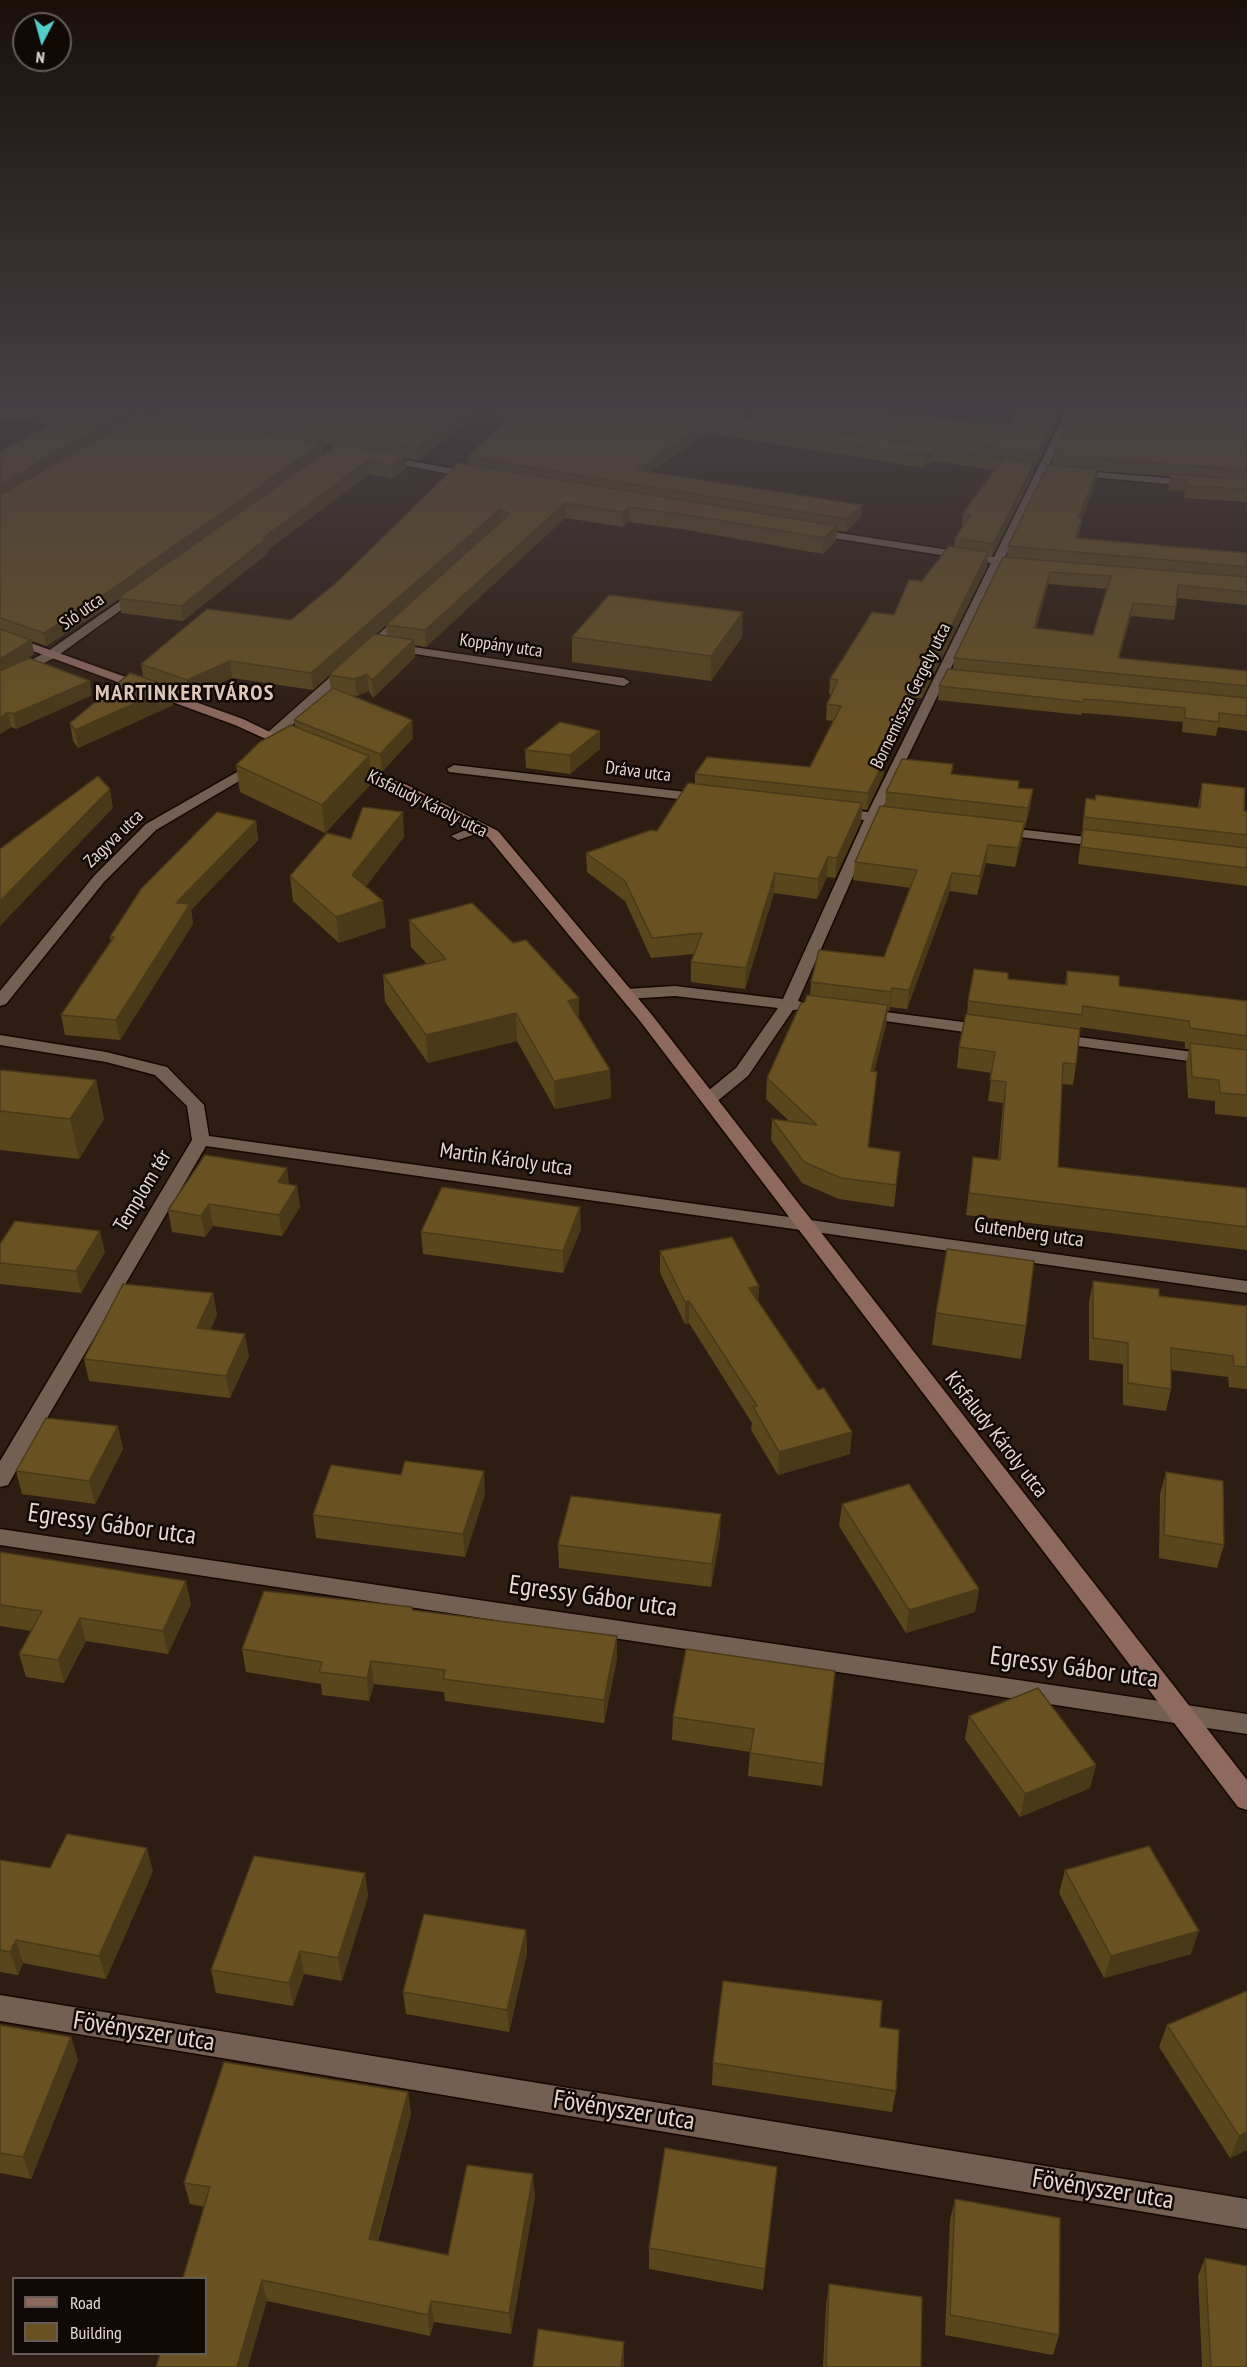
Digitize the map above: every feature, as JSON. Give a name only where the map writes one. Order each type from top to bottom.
[{"type":"main road","points":[[0,635],[272,736],[311,753]]},
{"type":"main road","name":"Kisfaludy Károly utca","points":[[331,760],[402,788],[493,834],[626,994],[709,1099],[1247,1799]]},
{"type":"street","name":"Bornemissza Gergely utca","points":[[788,1005],[872,817],[947,677],[1019,517]]},
{"type":"street","points":[[808,531],[997,563],[1033,566]]},
{"type":"street","name":"Sió utca","points":[[0,682],[52,654],[147,587]]},
{"type":"street","points":[[272,736],[416,606]]},
{"type":"street","name":"Koppány utca","points":[[373,645],[624,682]]},
{"type":"street","name":"Zagyva utca","points":[[0,1001],[99,879],[151,827],[290,745]]},
{"type":"street","name":"Dráva utca","points":[[454,769],[721,800]]},
{"type":"street","points":[[826,812],[919,823]]},
{"type":"street","points":[[458,836],[480,828]]},
{"type":"street","points":[[989,830],[1118,844]]},
{"type":"street","points":[[626,994],[675,991],[812,1008]]},
{"type":"street","points":[[709,1099],[742,1072],[788,1005]]},
{"type":"street","points":[[847,1012],[1000,1032]]},
{"type":"street","points":[[1035,1036],[1247,1064]]},
{"type":"street","name":"Templom tér","points":[[0,1041],[106,1057],[161,1071],[195,1105],[201,1140],[0,1479]]},
{"type":"street","name":"Martin Károly utca","points":[[201,1140],[805,1224]]},
{"type":"street","name":"Gutenberg utca","points":[[805,1224],[1247,1287]]},
{"type":"street","name":"Egressy Gábor utca","points":[[0,1537],[1247,1724]]},
{"type":"street","name":"Fövényszer utca","points":[[0,2008],[1247,2214]]},
{"type":"building","points":[[0,517],[215,517],[44,633],[0,618]]},
{"type":"building","points":[[233,517],[291,517],[181,606],[118,598]]},
{"type":"building","points":[[403,517],[490,517],[311,673],[230,661],[187,680],[141,664],[207,609],[291,620],[336,583]]},
{"type":"building","points":[[505,517],[549,517],[425,630],[386,625]]},
{"type":"building","points":[[702,517],[786,517],[837,526],[824,538]]},
{"type":"building","points":[[969,517],[1006,517],[993,544],[955,538]]},
{"type":"building","points":[[1022,517],[1078,517],[1082,519],[1075,538],[1247,553],[1247,567],[1008,546]]},
{"type":"building","points":[[949,546],[988,552],[923,683],[917,682],[914,688],[911,688],[880,759],[885,759],[868,793],[695,774],[707,757],[810,767],[841,706],[827,704],[838,680],[830,679],[872,612],[894,615],[909,580],[922,581]]},
{"type":"building","points":[[1003,557],[1247,577],[1247,592],[1178,585],[1176,607],[1133,603],[1118,658],[1247,671],[1247,686],[954,658]],"holes":[[[1050,572],[1111,576],[1093,635],[1034,628]]]},
{"type":"building","points":[[609,595],[743,612],[711,656],[572,637]]},
{"type":"building","points":[[0,629],[31,640],[0,659]]},
{"type":"building","points":[[374,634],[414,640],[372,680],[367,674],[355,679],[329,675]]},
{"type":"building","points":[[29,658],[90,681],[13,714],[8,712],[0,718],[0,671]]},
{"type":"building","points":[[948,669],[1247,698],[1247,716],[1219,713],[1219,722],[1185,718],[1185,708],[1084,699],[1083,702],[939,686]]},
{"type":"building","points":[[130,673],[171,687],[75,730],[70,723]]},
{"type":"building","points":[[333,688],[412,720],[380,754],[294,720]]},
{"type":"building","points":[[560,722],[600,731],[570,755],[525,750]]},
{"type":"building","points":[[291,725],[369,756],[322,805],[236,765],[260,742]]},
{"type":"building","points":[[902,759],[953,764],[951,774],[1019,781],[1018,788],[1033,789],[1028,808],[886,792]]},
{"type":"building","points":[[98,776],[110,789],[0,901],[0,849]]},
{"type":"building","points":[[688,783],[862,803],[837,858],[828,857],[818,879],[775,873],[746,968],[691,962],[702,933],[652,938],[625,881],[586,853],[651,830],[657,831]]},
{"type":"building","points":[[1202,783],[1245,788],[1244,811],[1247,811],[1247,835],[1084,817],[1086,798],[1095,800],[1096,795],[1200,808]]},
{"type":"building","points":[[880,806],[1025,822],[1018,848],[988,845],[980,876],[952,873],[909,990],[892,988],[891,992],[811,982],[819,950],[884,957],[917,870],[855,862]]},
{"type":"building","points":[[363,807],[403,812],[352,875],[383,901],[336,917],[290,876],[327,833],[351,839]]},
{"type":"building","points":[[217,812],[256,821],[176,903],[190,904],[116,1020],[61,1015],[114,937],[110,937],[141,889]]},
{"type":"building","points":[[1083,829],[1247,848],[1247,868],[1081,847]]},
{"type":"building","points":[[472,903],[513,943],[526,940],[579,998],[568,1001],[610,1070],[554,1081],[516,1013],[426,1035],[383,975],[446,959],[409,920]]},
{"type":"building","points":[[974,969],[1008,973],[1008,979],[1067,985],[1067,971],[1119,976],[1119,986],[1247,1001],[1247,1036],[1190,1028],[1189,1021],[1083,1006],[1082,1015],[968,1001]]},
{"type":"building","points":[[807,995],[888,1005],[871,1071],[877,1072],[868,1147],[900,1152],[896,1185],[841,1178],[804,1162],[772,1119],[817,1125],[767,1078],[801,1003],[805,1002]]},
{"type":"building","points":[[966,1014],[1080,1029],[1076,1064],[1063,1063],[1058,1167],[1246,1188],[1247,1227],[969,1193],[973,1157],[1000,1160],[1006,1082],[990,1080],[995,1052],[959,1047]]},
{"type":"building","points":[[1190,1043],[1247,1050],[1247,1095],[1220,1093],[1219,1080],[1192,1077]]},
{"type":"building","points":[[1,1070],[96,1080],[70,1119],[0,1111]]},
{"type":"building","points":[[205,1155],[287,1168],[278,1182],[297,1186],[279,1215],[209,1204],[201,1216],[168,1210]]},
{"type":"building","points":[[442,1187],[580,1207],[563,1251],[421,1232]]},
{"type":"building","points":[[15,1221],[100,1231],[76,1271],[0,1263],[0,1244]]},
{"type":"building","points":[[732,1237],[759,1286],[749,1288],[818,1390],[824,1388],[852,1432],[779,1452],[753,1407],[757,1406],[689,1301],[685,1302],[660,1251]]},
{"type":"building","points":[[947,1249],[1034,1261],[1026,1326],[936,1313]]},
{"type":"building","points":[[1093,1281],[1159,1289],[1159,1296],[1247,1306],[1247,1367],[1234,1366],[1233,1356],[1171,1348],[1171,1389],[1128,1383],[1128,1343],[1093,1338]]},
{"type":"building","points":[[123,1284],[213,1293],[197,1328],[245,1334],[226,1376],[84,1359]]},
{"type":"building","points":[[46,1418],[118,1426],[89,1481],[16,1471]]},
{"type":"building","points":[[405,1461],[484,1471],[463,1534],[313,1515],[331,1465],[401,1475]]},
{"type":"building","points":[[1166,1472],[1223,1481],[1224,1545],[1164,1535]]},
{"type":"building","points":[[909,1484],[979,1589],[909,1610],[842,1504]]},
{"type":"building","points":[[571,1496],[721,1514],[712,1564],[558,1545]]},
{"type":"building","points":[[0,1552],[186,1581],[163,1631],[80,1618],[58,1660],[19,1654],[42,1611],[0,1605]]},
{"type":"building","points":[[264,1591],[412,1607],[412,1610],[617,1636],[604,1700],[443,1679],[445,1670],[371,1661],[367,1678],[319,1672],[322,1662],[242,1649]]},
{"type":"building","points":[[686,1649],[835,1671],[824,1764],[750,1753],[754,1729],[673,1717]]},
{"type":"building","points":[[1038,1688],[1096,1765],[1025,1794],[969,1716]]},
{"type":"building","points":[[67,1834],[147,1848],[99,1956],[16,1940],[10,1952],[0,1950],[0,1860],[50,1868]]},
{"type":"building","points":[[1149,1846],[1199,1931],[1111,1956],[1065,1870]]},
{"type":"building","points":[[254,1856],[365,1873],[338,1958],[300,1951],[289,1983],[211,1970]]},
{"type":"building","points":[[424,1914],[526,1930],[507,2010],[403,1992]]},
{"type":"building","points":[[723,1981],[882,2001],[880,2027],[899,2030],[896,2091],[713,2063]]},
{"type":"building","points":[[1247,1991],[1247,2132],[1239,2136],[1167,2025]]},
{"type":"building","points":[[0,2025],[71,2037],[23,2157],[0,2153]]},
{"type":"building","points":[[224,2062],[408,2092],[369,2239],[448,2255],[467,2165],[533,2174],[509,2313],[431,2301],[428,2315],[262,2280],[237,2367],[156,2367],[160,2355],[207,2355],[207,2277],[183,2277],[210,2187],[184,2183]]},
{"type":"building","points":[[665,2148],[777,2167],[765,2269],[649,2248]]},
{"type":"building","points":[[955,2199],[1060,2218],[1059,2335],[950,2315]]},
{"type":"building","points":[[1205,2258],[1247,2266],[1247,2367],[1211,2367]]},
{"type":"building","points":[[829,2284],[922,2297],[921,2367],[826,2367]]},
{"type":"building","points":[[538,2329],[624,2342],[621,2367],[533,2367]]},
{"type":"district","name":"MARTINKERTVÁROS","points":[[185,694]]}]
